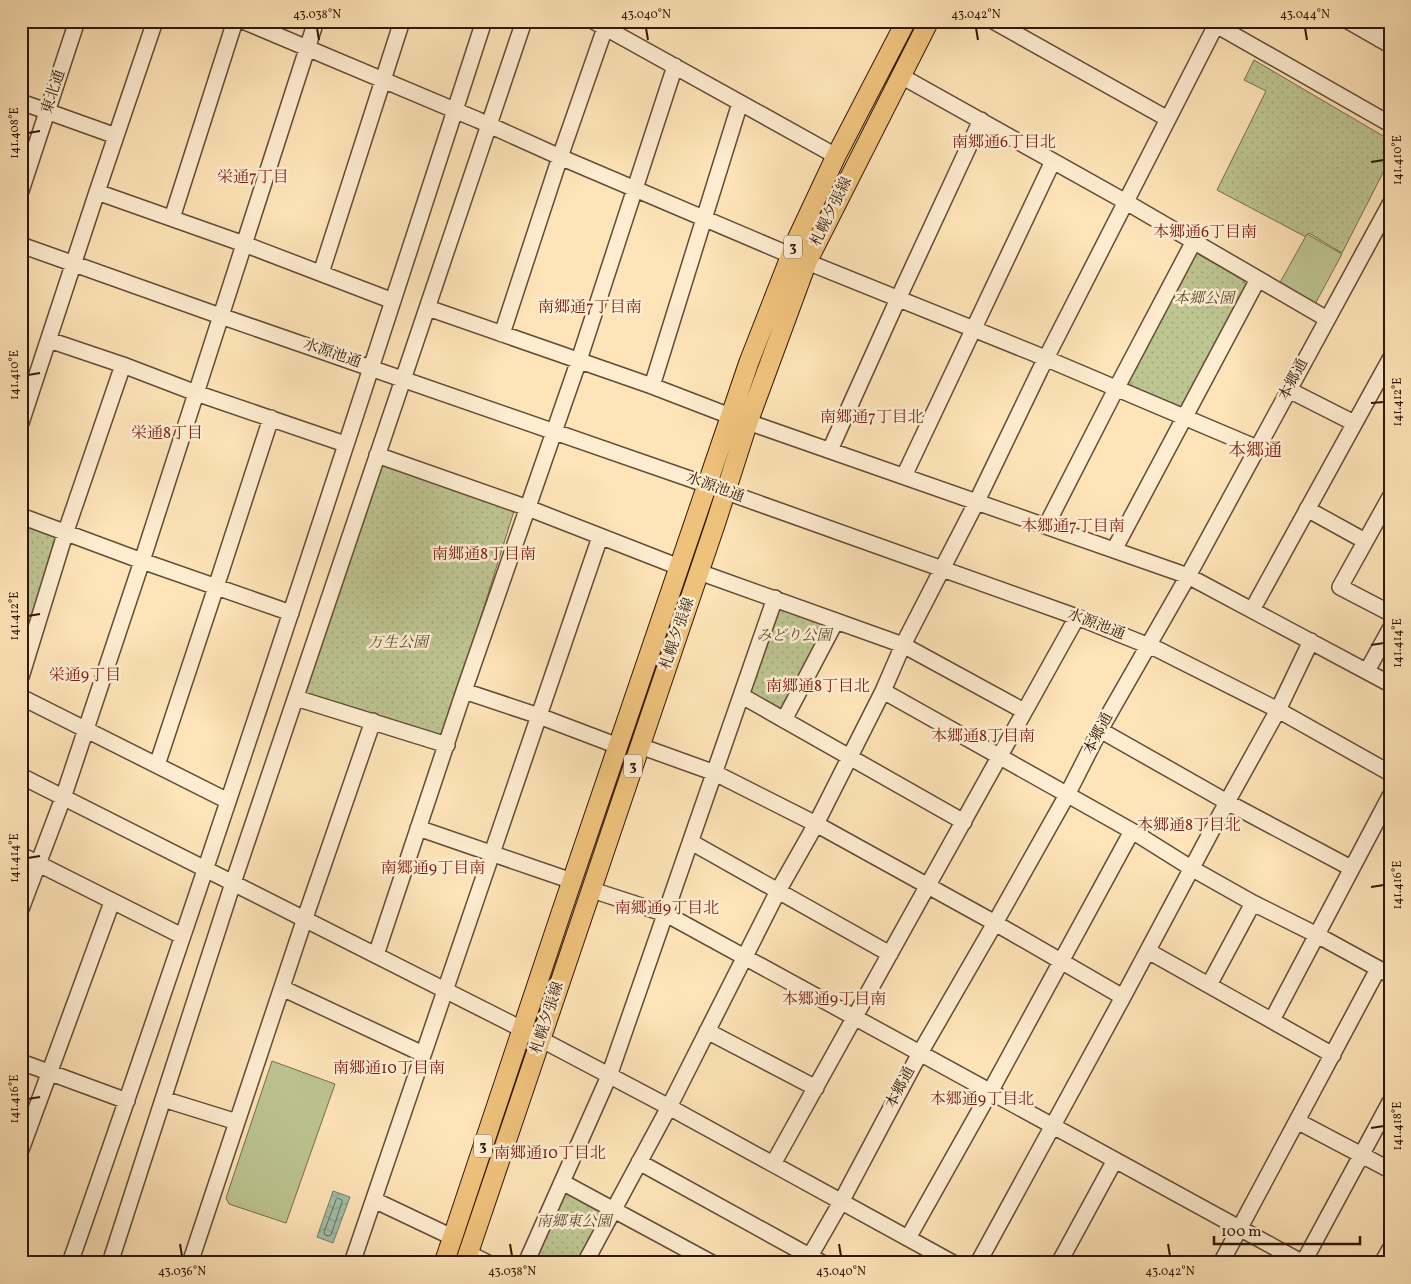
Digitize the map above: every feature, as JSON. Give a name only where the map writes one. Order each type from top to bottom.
[{"type":"main road","name":"札幌夕張線","points":[[444,1263],[730,416],[798,258],[836,156],[906,21]]},
{"type":"main road","name":"札幌夕張線","points":[[467,1258],[539,1040],[592,890],[726,493],[798,258],[901,76],[929,21]]},
{"type":"street","name":"東北通","points":[[21,191],[77,21]]},
{"type":"street","points":[[21,423],[155,21]]},
{"type":"street","points":[[172,218],[235,21]]},
{"type":"street","points":[[243,21],[798,258],[1046,359],[1257,448]]},
{"type":"street","points":[[21,909],[63,798],[84,729],[142,561],[316,21]]},
{"type":"street","points":[[321,273],[402,21]]},
{"type":"street","points":[[70,1263],[206,869],[456,112],[484,21]]},
{"type":"street","points":[[110,1263],[163,1099],[229,880],[296,698],[377,455],[397,377],[428,308],[483,123],[524,21]]},
{"type":"street","points":[[993,21],[1168,119]]},
{"type":"street","points":[[1348,21],[1384,42],[1388,21]]},
{"type":"street","points":[[585,1263],[669,1107],[778,892],[816,824],[850,757],[883,691],[902,645],[977,502],[1046,359],[1168,119],[1213,23],[1390,124]]},
{"type":"street","points":[[502,334],[560,157],[599,25],[836,156]]},
{"type":"street","points":[[376,955],[464,691],[578,360],[675,66]]},
{"type":"street","points":[[901,76],[1126,202],[1327,318]]},
{"type":"street","points":[[21,102],[48,110],[116,136]]},
{"type":"street","points":[[652,386],[740,102]]},
{"type":"street","points":[[830,450],[981,120]]},
{"type":"street","points":[[904,476],[1053,161]]},
{"type":"street","points":[[97,192],[244,244],[393,301]]},
{"type":"street","name":"本郷通","points":[[813,1260],[841,1202],[920,1053],[1067,795],[1100,730],[1188,576],[1390,204]]},
{"type":"street","points":[[1046,526],[1194,241]]},
{"type":"street","name":"水源池通","points":[[21,245],[708,485],[1077,617],[1148,646],[1278,710],[1390,773]]},
{"type":"street","points":[[1114,550],[1258,279]]},
{"type":"street","points":[[428,308],[652,386],[730,416]]},
{"type":"street","points":[[49,340],[345,444]]},
{"type":"street","points":[[1252,610],[1390,359]]},
{"type":"street","points":[[21,676],[65,534],[123,365]]},
{"type":"street","points":[[1289,390],[1354,423]]},
{"type":"street","points":[[157,765],[271,418]]},
{"type":"street","points":[[748,422],[1188,576],[1390,684]]},
{"type":"street","points":[[377,455],[528,508],[679,567]]},
{"type":"street","points":[[1390,496],[1340,587],[1390,613]]},
{"type":"street","points":[[1307,508],[1365,541]]},
{"type":"street","points":[[21,516],[65,534],[291,613]]},
{"type":"street","points":[[352,1263],[600,537]]},
{"type":"street","points":[[699,572],[902,645],[1024,711]]},
{"type":"street","points":[[526,1263],[610,1076],[775,598]]},
{"type":"street","points":[[773,1164],[1077,617]]},
{"type":"street","points":[[784,720],[836,621]]},
{"type":"street","points":[[1367,671],[1390,629]]},
{"type":"street","points":[[978,1263],[1278,710],[1310,641]]},
{"type":"street","points":[[464,691],[539,716],[618,746]]},
{"type":"street","points":[[883,691],[1132,831],[1191,868],[1253,903],[1317,935],[1384,972],[1333,1055],[1221,1263]]},
{"type":"street","points":[[742,696],[964,822]]},
{"type":"street","points":[[21,697],[228,801]]},
{"type":"street","points":[[296,698],[447,745]]},
{"type":"street","points":[[206,1263],[192,1259],[372,721]]},
{"type":"street","points":[[1100,730],[1227,802],[1351,868]]},
{"type":"street","points":[[640,746],[715,773],[816,824],[1123,997]]},
{"type":"street","points":[[21,776],[305,918],[522,1030],[669,1107],[953,1263]]},
{"type":"street","points":[[1272,1020],[1390,796]]},
{"type":"street","points":[[418,828],[572,881]]},
{"type":"street","points":[[908,1238],[1132,831]]},
{"type":"street","points":[[691,842],[890,954]]},
{"type":"street","points":[[21,855],[182,936]]},
{"type":"street","points":[[592,890],[666,914],[1303,1263],[1390,1102]]},
{"type":"street","points":[[21,1150],[112,902]]},
{"type":"street","points":[[1209,985],[1253,903]]},
{"type":"street","points":[[1148,951],[1333,1055]]},
{"type":"street","points":[[282,988],[423,1054]]},
{"type":"street","points":[[707,1031],[816,1088]]},
{"type":"street","points":[[21,1062],[127,1101]]},
{"type":"street","points":[[163,1099],[237,1122]]},
{"type":"street","points":[[1297,1121],[1390,1170]]},
{"type":"street","points":[[1059,1263],[1115,1160]]},
{"type":"street","points":[[639,1162],[813,1260]]},
{"type":"street","points":[[562,1182],[712,1263]]},
{"type":"street","points":[[374,1200],[452,1237]]},
{"type":"street","points":[[1382,1263],[1390,1249]]},
{"type":"street","points":[[467,1258],[488,1263]]},
{"type":"green space","points":[[1254,60],[1390,140],[1390,159],[1342,253],[1309,233],[1306,237],[1217,190],[1266,91],[1244,80]]},
{"type":"green space","points":[[1307,234],[1342,254],[1314,306],[1278,286]]},
{"type":"green space","name":"本郷公園","points":[[1192,253],[1196,253],[1243,280],[1246,285],[1184,408],[1132,386],[1129,382]]},
{"type":"green space","name":"万生公園","points":[[387,464],[514,511],[443,738],[305,695],[382,466]]},
{"type":"green space","points":[[21,521],[57,535],[21,670]]},
{"type":"green space","name":"みどり公園","points":[[778,608],[829,622],[784,710],[780,711],[750,695],[749,690]]},
{"type":"green space","points":[[272,1061],[335,1084],[286,1223],[229,1204],[226,1198]]},
{"type":"green space","name":"南郷東公園","points":[[567,1192],[604,1211],[577,1263],[533,1263],[563,1193]]},
{"type":"water","points":[[333,1191],[350,1197],[333,1243],[317,1237]]},
{"type":"district","name":"南郷通6丁目北","points":[[1004,143]]},
{"type":"district","name":"栄通7丁目","points":[[253,178]]},
{"type":"district","name":"本郷通6丁目南","points":[[1205,233]]},
{"type":"district","name":"南郷通7丁目南","points":[[590,308]]},
{"type":"district","name":"南郷通7丁目北","points":[[872,418]]},
{"type":"district","name":"栄通8丁目","points":[[167,434]]},
{"type":"district","name":"本郷通","points":[[1255,451]]},
{"type":"district","name":"本郷通7丁目南","points":[[1073,527]]},
{"type":"district","name":"南郷通8丁目南","points":[[484,555]]},
{"type":"district","name":"栄通9丁目","points":[[85,676]]},
{"type":"district","name":"南郷通8丁目北","points":[[818,687]]},
{"type":"district","name":"本郷通8丁目南","points":[[983,737]]},
{"type":"district","name":"本郷通8丁目北","points":[[1189,826]]},
{"type":"district","name":"南郷通9丁目南","points":[[433,869]]},
{"type":"district","name":"南郷通9丁目北","points":[[667,909]]},
{"type":"district","name":"本郷通9丁目南","points":[[834,1000]]},
{"type":"district","name":"南郷通10丁目南","points":[[389,1069]]},
{"type":"district","name":"本郷通9丁目北","points":[[982,1100]]},
{"type":"district","name":"南郷通10丁目北","points":[[550,1154]]}]
